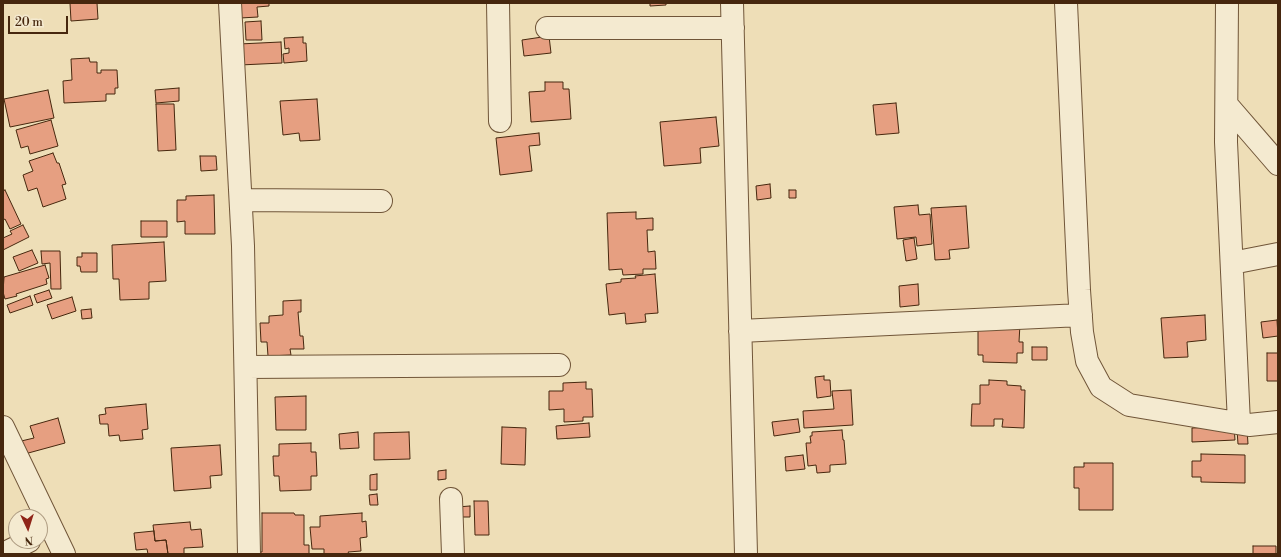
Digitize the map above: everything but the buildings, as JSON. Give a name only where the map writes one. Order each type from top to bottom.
[{"type":"street","points":[[230,3],[241,200],[246,367],[249,554]]},
{"type":"street","points":[[498,3],[500,121]]},
{"type":"street","points":[[732,3],[746,554]]},
{"type":"street","points":[[1066,3],[1081,316],[1087,361],[1101,387],[1129,405],[1239,423],[1249,424],[1278,422]]},
{"type":"street","points":[[1227,3],[1226,142],[1239,423]]},
{"type":"street","points":[[547,28],[733,28]]},
{"type":"street","points":[[1227,105],[1278,164]]},
{"type":"street","points":[[241,200],[381,201]]},
{"type":"street","points":[[1232,263],[1278,254]]},
{"type":"street","points":[[740,331],[1081,316]]},
{"type":"street","points":[[246,367],[560,365]]},
{"type":"street","points":[[3,427],[36,509]]},
{"type":"street","points":[[451,499],[453,554]]},
{"type":"street","points":[[48,535],[64,554]]},
{"type":"street","points":[[3,554],[13,549]]}]
